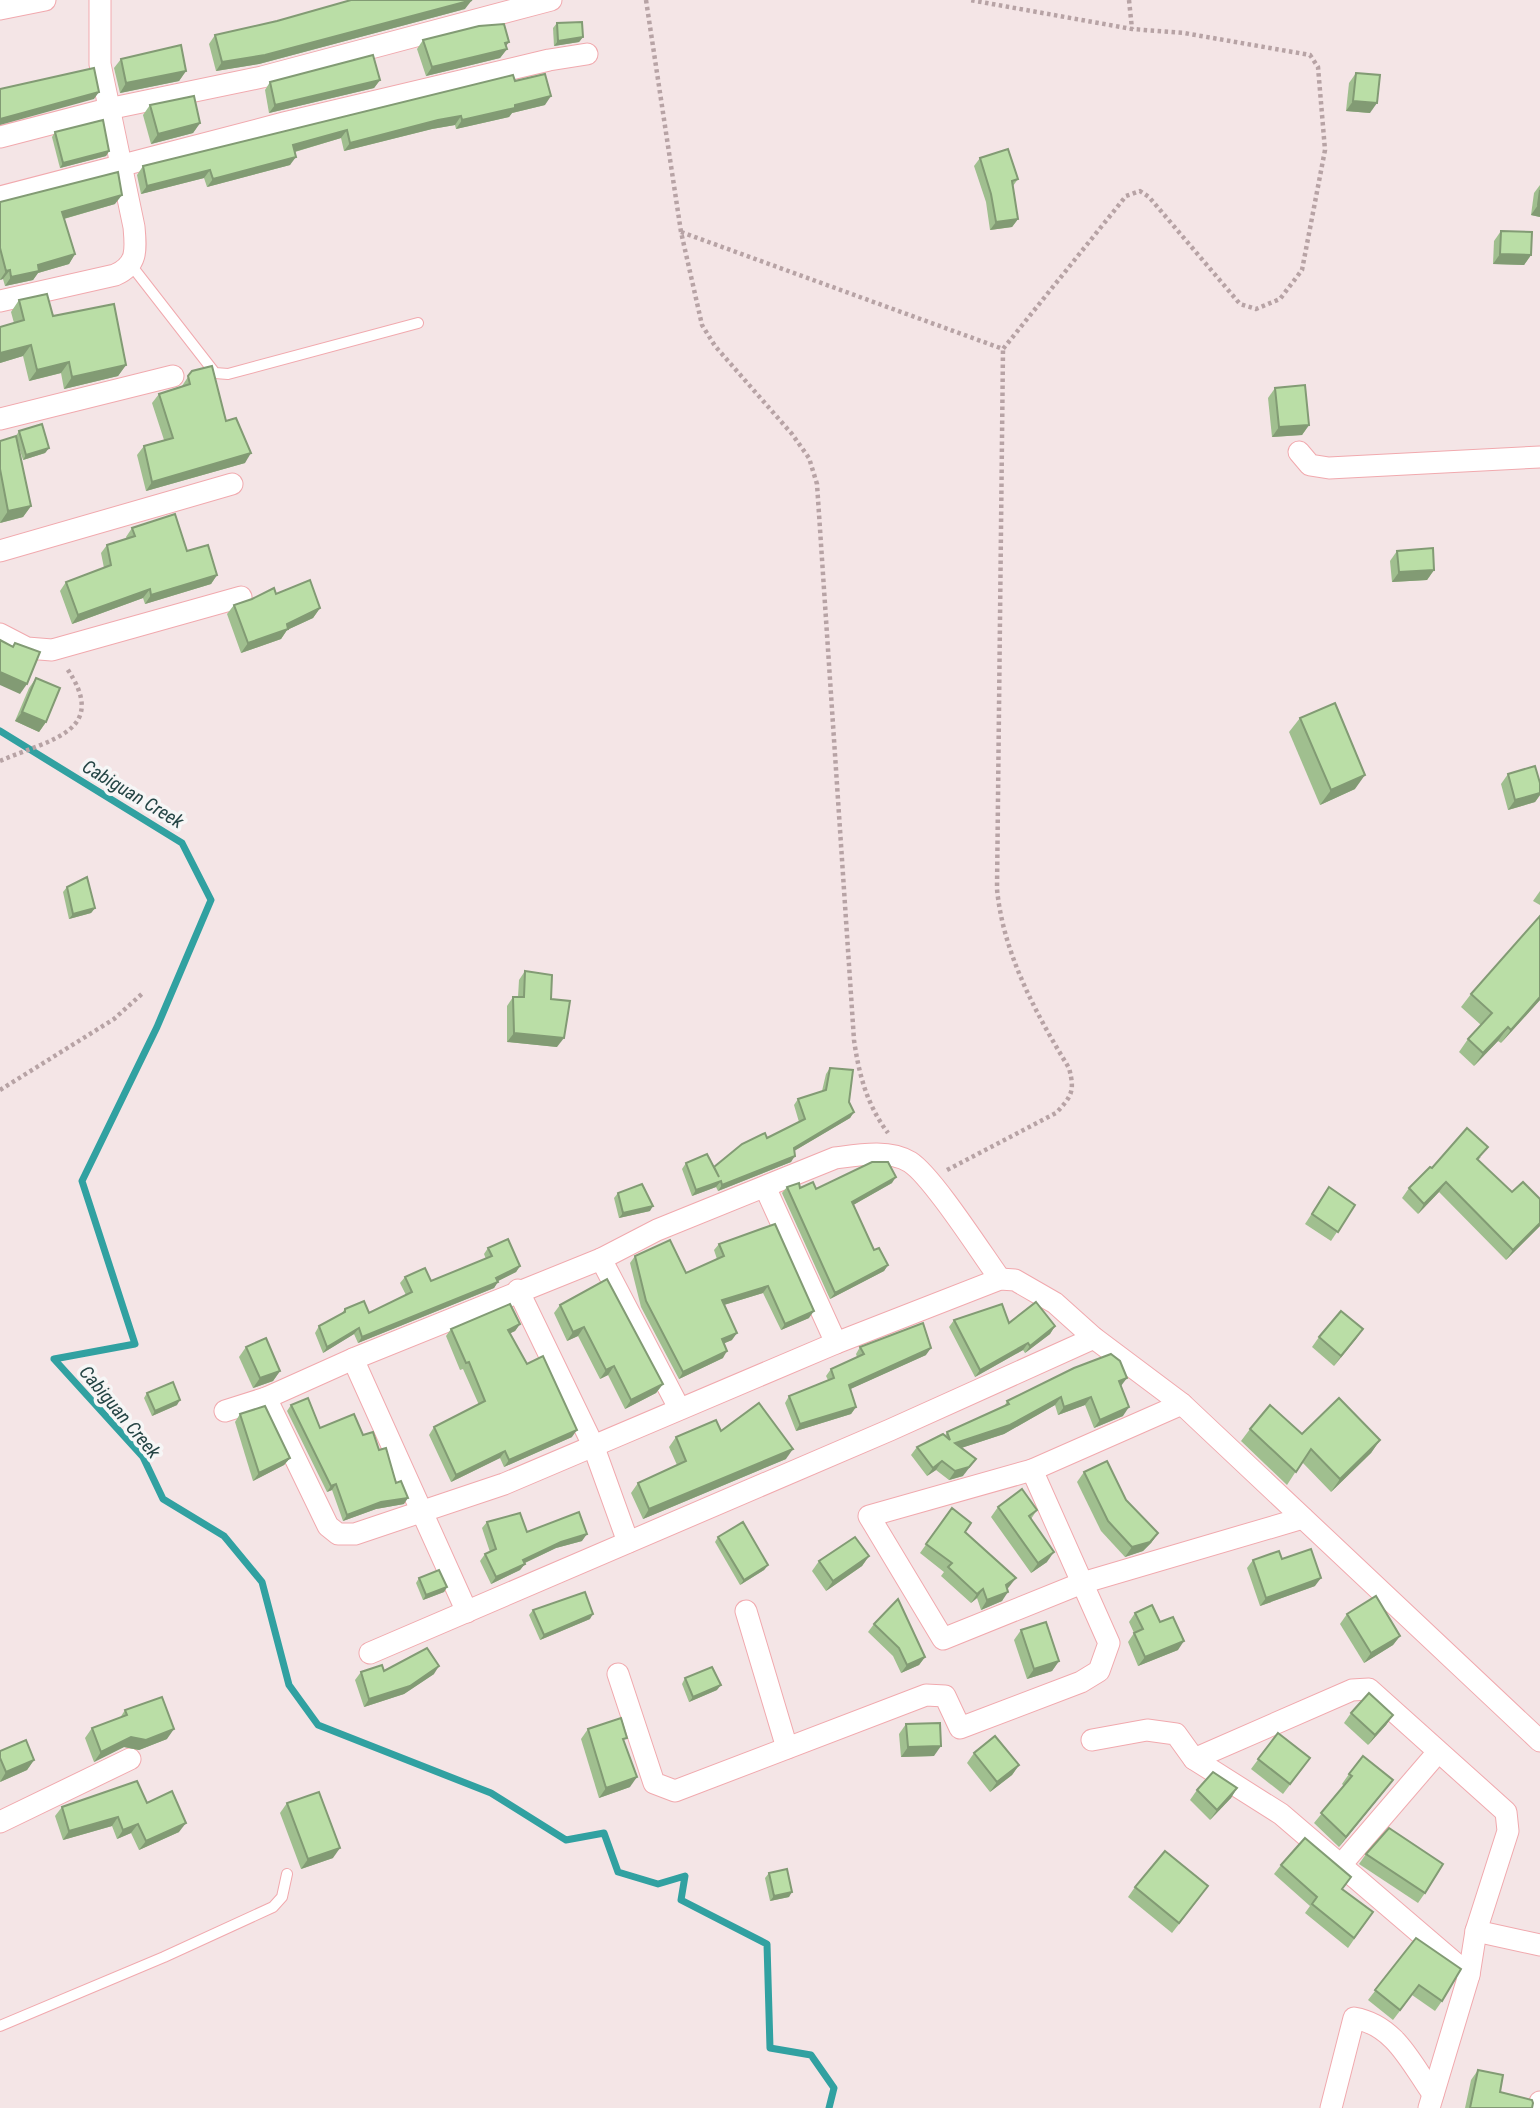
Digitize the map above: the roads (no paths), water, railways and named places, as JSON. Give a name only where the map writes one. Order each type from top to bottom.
[{"type":"street","points":[[0,9],[45,0]]},
{"type":"street","points":[[0,301],[115,275],[131,265],[136,253],[134,227],[100,64],[100,0]]},
{"type":"street","points":[[0,137],[108,109],[262,77],[551,0]]},
{"type":"street","points":[[0,197],[284,122],[549,60],[587,54]]},
{"type":"street","points":[[0,419],[173,376]]},
{"type":"street","points":[[1299,452],[1310,465],[1329,468],[1540,457]]},
{"type":"street","points":[[0,551],[232,484]]},
{"type":"street","points":[[0,634],[27,648],[52,650],[242,597]]},
{"type":"street","points":[[225,1411],[266,1398],[518,1290],[601,1259],[657,1230],[835,1158],[872,1153],[910,1162],[928,1180],[1000,1279]]},
{"type":"street","points":[[765,1187],[836,1343]]},
{"type":"street","points":[[601,1259],[679,1408]]},
{"type":"street","points":[[266,1398],[328,1526],[344,1536],[504,1484],[836,1343],[1000,1279],[1015,1280],[1055,1303],[1094,1338],[1182,1404],[1540,1741]]},
{"type":"street","points":[[518,1290],[593,1445],[628,1542]]},
{"type":"street","points":[[370,1653],[890,1430],[1094,1338]]},
{"type":"street","points":[[353,1359],[424,1510],[467,1612]]},
{"type":"street","points":[[1182,1404],[1032,1470],[869,1516],[943,1639],[1082,1583],[1303,1518]]},
{"type":"street","points":[[618,1674],[654,1783],[675,1791],[926,1695],[946,1696],[960,1728],[1081,1682],[1099,1671],[1109,1643],[1032,1470]]},
{"type":"street","points":[[746,1611],[787,1748]]},
{"type":"street","points":[[1194,1759],[1362,1688],[1369,1689],[1506,1812],[1509,1820],[1476,1931],[1469,1975],[1431,2101]]},
{"type":"street","points":[[1092,1740],[1162,1730],[1176,1734],[1194,1759],[1281,1814],[1469,1975]]},
{"type":"street","points":[[1340,1866],[1438,1752]]},
{"type":"street","points":[[0,1822],[130,1759]]},
{"type":"street","points":[[1476,1931],[1540,1945]]},
{"type":"street","points":[[1331,2108],[1354,2018],[1370,2021],[1393,2037],[1431,2101]]},
{"type":"street","points":[[1538,2108],[1540,2102]]},
{"type":"lane","points":[[131,265],[215,373],[228,374],[418,323]]},
{"type":"lane","points":[[0,2026],[273,1908],[282,1897],[287,1874]]},
{"type":"waterway","name":"Cabiguan Creek","points":[[0,731],[182,843],[211,900],[157,1027],[82,1181],[135,1344],[54,1359],[143,1457],[163,1499],[224,1536],[262,1582],[289,1685],[318,1725],[491,1793],[566,1840],[604,1833],[618,1872],[658,1884],[685,1876],[681,1900],[767,1944],[770,2048],[811,2055],[834,2088],[829,2108]]}]
